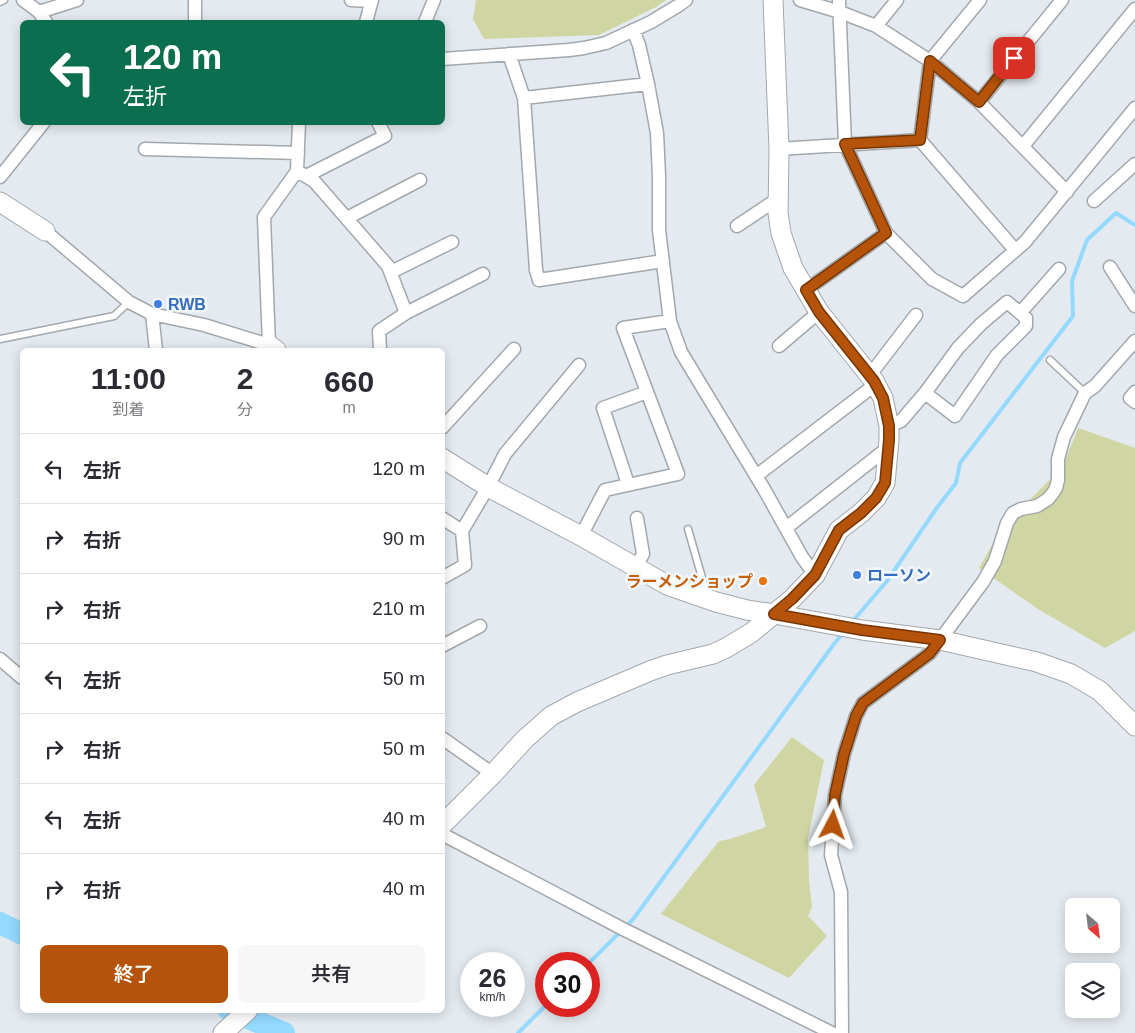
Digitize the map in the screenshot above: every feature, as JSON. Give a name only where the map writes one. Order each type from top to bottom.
[{"type":"street","points":[[23,0],[42,18],[77,0]]},
{"type":"street","points":[[195,0],[195,20]]},
{"type":"street","points":[[351,0],[371,1],[366,20]]},
{"type":"street","points":[[425,20],[434,0]]},
{"type":"street","points":[[445,59],[584,48],[606,43],[651,22],[686,0]]},
{"type":"street","points":[[445,822],[525,739],[551,716],[577,702],[650,671],[713,654],[751,633],[792,599],[815,575],[839,530],[861,513],[876,498],[885,483],[889,426],[883,398],[873,379],[819,312],[793,268],[781,233],[778,213],[779,149],[773,0]]},
{"type":"street","points":[[800,0],[840,6],[876,26],[930,61],[979,102],[1067,192]]},
{"type":"street","points":[[876,26],[897,0]]},
{"type":"street","points":[[980,0],[930,61],[920,140],[1015,250]]},
{"type":"street","points":[[979,102],[1062,0]]},
{"type":"street","points":[[840,6],[845,144],[886,233],[932,279],[963,296],[1025,242],[1135,108]]},
{"type":"street","points":[[1023,146],[1135,9]]},
{"type":"street","points":[[633,30],[639,45],[657,133],[659,230],[670,321],[681,352],[756,476],[802,557],[815,575]]},
{"type":"street","points":[[509,54],[524,98],[536,270],[539,280],[663,261]]},
{"type":"street","points":[[524,98],[648,84]]},
{"type":"street","points":[[0,177],[42,125]]},
{"type":"street","points":[[299,125],[298,153],[302,174],[314,181],[388,266],[406,312]]},
{"type":"street","points":[[274,348],[264,217],[302,174],[385,136],[380,125]]},
{"type":"street","points":[[779,149],[920,140]]},
{"type":"street","points":[[144,149],[298,153]]},
{"type":"street","points":[[1094,201],[1135,164]]},
{"type":"street","points":[[347,218],[420,180]]},
{"type":"street","points":[[737,226],[778,198]]},
{"type":"street","points":[[0,202],[44,231],[129,302],[152,314],[204,325],[271,348]]},
{"type":"street","points":[[806,290],[886,233]]},
{"type":"street","points":[[390,272],[452,242]]},
{"type":"street","points":[[1110,267],[1135,306]]},
{"type":"street","points":[[1020,313],[1059,269]]},
{"type":"street","points":[[380,348],[379,331],[406,312],[483,274]]},
{"type":"street","points":[[889,426],[901,421],[925,394],[958,348],[981,324],[1007,302],[1026,318],[1026,326],[997,355],[955,416],[925,394]]},
{"type":"street","points":[[779,346],[819,312]]},
{"type":"street","points":[[152,314],[156,348]]},
{"type":"street","points":[[756,476],[873,379],[916,315]]},
{"type":"street","points":[[581,536],[605,490],[678,474],[623,328],[670,321]]},
{"type":"street","points":[[842,1033],[841,892],[831,855],[835,795],[844,754],[856,716],[863,703],[929,654],[940,640],[983,582],[995,561],[1007,522],[1013,513],[1021,509],[1037,506],[1048,499],[1053,493],[1058,480],[1058,459],[1064,437],[1085,393],[1095,386],[1135,341]]},
{"type":"street","points":[[445,425],[514,349]]},
{"type":"street","points":[[445,576],[465,565],[462,531],[488,487],[504,454],[579,364]]},
{"type":"street","points":[[628,484],[603,408],[647,392]]},
{"type":"street","points":[[1135,392],[1130,398],[1135,402]]},
{"type":"street","points":[[786,528],[889,447]]},
{"type":"street","points":[[445,460],[488,487],[581,536],[667,585],[747,610],[862,630],[940,640],[1037,662],[1071,674],[1100,691],[1135,726]]},
{"type":"street","points":[[636,567],[643,554],[637,518]]},
{"type":"street","points":[[445,520],[462,531]]},
{"type":"street","points":[[445,644],[480,626]]},
{"type":"street","points":[[0,659],[20,676]]},
{"type":"street","points":[[445,740],[493,774]]},
{"type":"street","points":[[445,836],[614,924],[832,1033]]},
{"type":"street","points":[[223,1033],[245,1013]]},
{"type":"lane","points":[[0,2],[4,0]]},
{"type":"lane","points":[[0,339],[114,316],[129,302]]},
{"type":"lane","points":[[1050,360],[1085,393]]},
{"type":"lane","points":[[688,529],[708,599]]},
{"type":"green space","points":[[476,0],[666,0],[656,7],[599,35],[484,39],[473,19]]},
{"type":"green space","points":[[1078,428],[1135,448],[1135,631],[1105,648],[1038,609],[979,568],[1001,529],[1063,466]]},
{"type":"green space","points":[[792,737],[824,760],[808,838],[812,907],[808,916],[827,936],[789,978],[661,914],[719,841],[766,827],[754,785]]},
{"type":"waterway","points":[[852,622],[887,581],[956,483],[960,463],[1073,316],[1072,281],[1087,240],[1116,213],[1135,225]]},
{"type":"waterway","points":[[626,927],[843,633]]},
{"type":"waterway","points":[[0,923],[20,933]]},
{"type":"waterway","points":[[600,952],[621,931]]},
{"type":"waterway","points":[[236,1013],[284,1033]]},
{"type":"waterway","points":[[518,1033],[535,1016]]},
{"type":"place","name":"RWB","points":[[158,304]]},
{"type":"place","name":"ローソン","points":[[857,575]]},
{"type":"place","name":"ラーメンショップ","points":[[763,581]]},
{"type":"route","points":[[833,825],[835,795],[844,754],[856,716],[863,703],[929,654],[940,640],[862,630],[774,614],[792,599],[815,575],[839,530],[861,513],[876,498],[885,483],[889,426],[883,398],[874,381],[836,335],[806,290],[886,233],[845,144],[920,140],[930,61],[979,102],[1014,58]]}]
